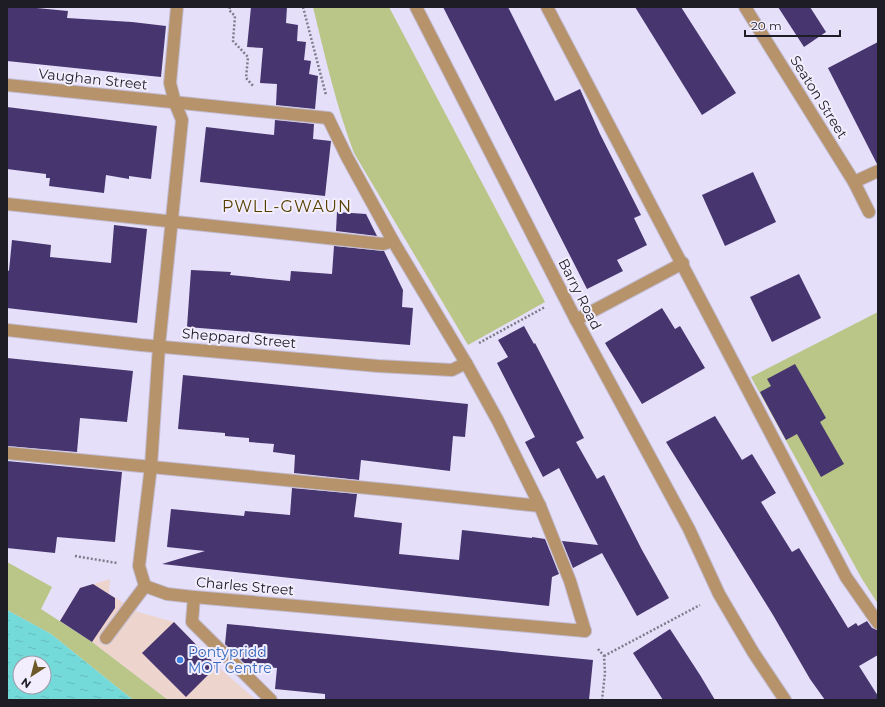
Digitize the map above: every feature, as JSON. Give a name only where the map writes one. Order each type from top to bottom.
[{"type":"street","points":[[106,638],[144,586],[139,566],[151,466],[159,346],[182,120],[175,103],[170,84],[177,7]]},
{"type":"street","name":"Barry Road","points":[[416,7],[576,320],[689,529],[719,594],[753,652],[785,700]]},
{"type":"street","points":[[547,7],[613,134],[683,263],[846,577],[878,623]]},
{"type":"street","name":"Seaton Street","points":[[745,7],[854,182],[869,212]]},
{"type":"street","name":"Vaughan Street","points":[[7,85],[328,118]]},
{"type":"street","points":[[328,118],[347,157],[393,241],[466,363],[498,422],[540,506],[570,581],[585,631]]},
{"type":"street","points":[[854,182],[878,171]]},
{"type":"street","points":[[7,204],[383,244],[393,241]]},
{"type":"street","points":[[576,320],[683,263]]},
{"type":"street","name":"Sheppard Street","points":[[7,330],[159,346],[378,366],[452,370],[466,363]]},
{"type":"street","points":[[7,453],[399,490],[540,506]]},
{"type":"street","name":"Charles Street","points":[[144,586],[168,594],[194,597],[585,631]]},
{"type":"street","points":[[194,597],[192,622],[271,700]]},
{"type":"path","points":[[230,7],[229,10],[235,16],[233,41],[248,57],[246,78],[258,92],[255,110]]},
{"type":"path","points":[[303,7],[325,86],[328,118]]},
{"type":"path","points":[[466,363],[469,348],[564,296]]},
{"type":"path","points":[[74,556],[139,566]]},
{"type":"path","points":[[604,656],[719,594]]},
{"type":"path","points":[[585,631],[604,656],[605,672],[602,700]]},
{"type":"shaded area","points":[[313,7],[389,7],[545,302],[468,345],[354,153],[336,99]]},
{"type":"shaded area","points":[[878,312],[878,604],[862,579],[751,377]]},
{"type":"shaded area","points":[[7,562],[52,587],[41,609],[92,642],[168,700],[133,700],[51,634],[7,610]]},
{"type":"shaded area","points":[[110,579],[109,594],[138,612],[174,622],[217,666],[256,700],[168,700],[92,642],[60,621],[80,588]]},
{"type":"water","points":[[7,610],[51,634],[133,700],[7,700]]},
{"type":"building","points":[[7,7],[26,7],[68,11],[67,18],[132,22],[166,26],[161,77],[7,61]]},
{"type":"building","points":[[251,7],[287,7],[286,23],[298,25],[297,41],[306,42],[304,60],[311,61],[309,74],[318,76],[315,109],[276,105],[277,84],[260,83],[263,48],[247,47]]},
{"type":"building","points":[[443,7],[508,7],[555,101],[580,89],[600,134],[641,215],[634,218],[647,245],[617,260],[623,271],[587,289]]},
{"type":"building","points":[[635,7],[681,7],[736,93],[702,115]]},
{"type":"building","points":[[778,7],[810,7],[826,32],[804,47]]},
{"type":"building","points":[[878,42],[878,164],[877,164],[828,68]]},
{"type":"building","points":[[7,107],[157,126],[151,179],[129,176],[129,179],[106,175],[104,193],[49,186],[50,178],[46,178],[46,174],[7,169]]},
{"type":"building","points":[[275,120],[314,124],[313,139],[331,141],[325,196],[200,182],[206,127],[274,135]]},
{"type":"building","points":[[753,172],[776,222],[725,246],[702,195]]},
{"type":"building","points":[[337,212],[366,214],[377,236],[336,231]]},
{"type":"building","points":[[114,225],[147,229],[137,323],[7,308],[7,270],[9,271],[12,240],[51,245],[50,257],[111,263]]},
{"type":"building","points":[[334,246],[384,251],[403,290],[402,307],[413,308],[410,345],[187,327],[191,270],[231,272],[230,275],[290,281],[291,271],[332,274]]},
{"type":"building","points":[[799,274],[821,318],[772,342],[750,297]]},
{"type":"building","points":[[662,308],[675,329],[680,326],[705,368],[642,404],[605,343]]},
{"type":"building","points":[[524,326],[534,344],[535,343],[584,438],[576,442],[597,479],[604,475],[642,550],[669,598],[637,616],[602,553],[573,568],[562,541],[598,545],[559,468],[543,477],[525,442],[535,437],[497,363],[508,357],[498,340]]},
{"type":"building","points":[[7,358],[133,371],[127,422],[80,418],[77,452],[7,446]]},
{"type":"building","points":[[795,364],[826,418],[820,422],[844,464],[821,477],[797,434],[786,440],[760,392],[771,386],[767,379]]},
{"type":"building","points":[[183,375],[468,404],[465,437],[453,436],[450,471],[361,460],[359,480],[294,473],[295,455],[273,452],[274,444],[249,442],[249,438],[225,436],[225,433],[178,429]]},
{"type":"building","points":[[715,416],[742,460],[752,454],[776,493],[761,502],[792,552],[799,548],[848,628],[856,623],[858,626],[867,621],[872,628],[878,630],[878,655],[859,666],[878,696],[878,700],[825,700],[810,679],[773,615],[666,442]]},
{"type":"building","points":[[7,461],[122,472],[115,542],[57,537],[55,553],[7,548]]},
{"type":"building","points":[[292,488],[357,494],[354,517],[402,523],[399,554],[459,560],[462,530],[545,539],[559,574],[552,577],[549,606],[162,564],[205,551],[167,547],[171,509],[244,516],[245,511],[290,515]]},
{"type":"building","points":[[93,584],[115,598],[115,608],[92,642],[60,621],[80,588]]},
{"type":"building","name":"Pontypridd MOT Centre","points":[[174,622],[217,666],[186,697],[142,653]]},
{"type":"building","points":[[227,624],[593,660],[589,700],[325,700],[325,694],[275,689],[277,668],[246,665],[225,644]]},
{"type":"building","points":[[670,629],[715,700],[663,700],[633,653]]},
{"type":"place","name":"Pontypridd MOT Centre","points":[[180,660]]},
{"type":"district","name":"PWLL-GWAUN","points":[[287,206]]}]
